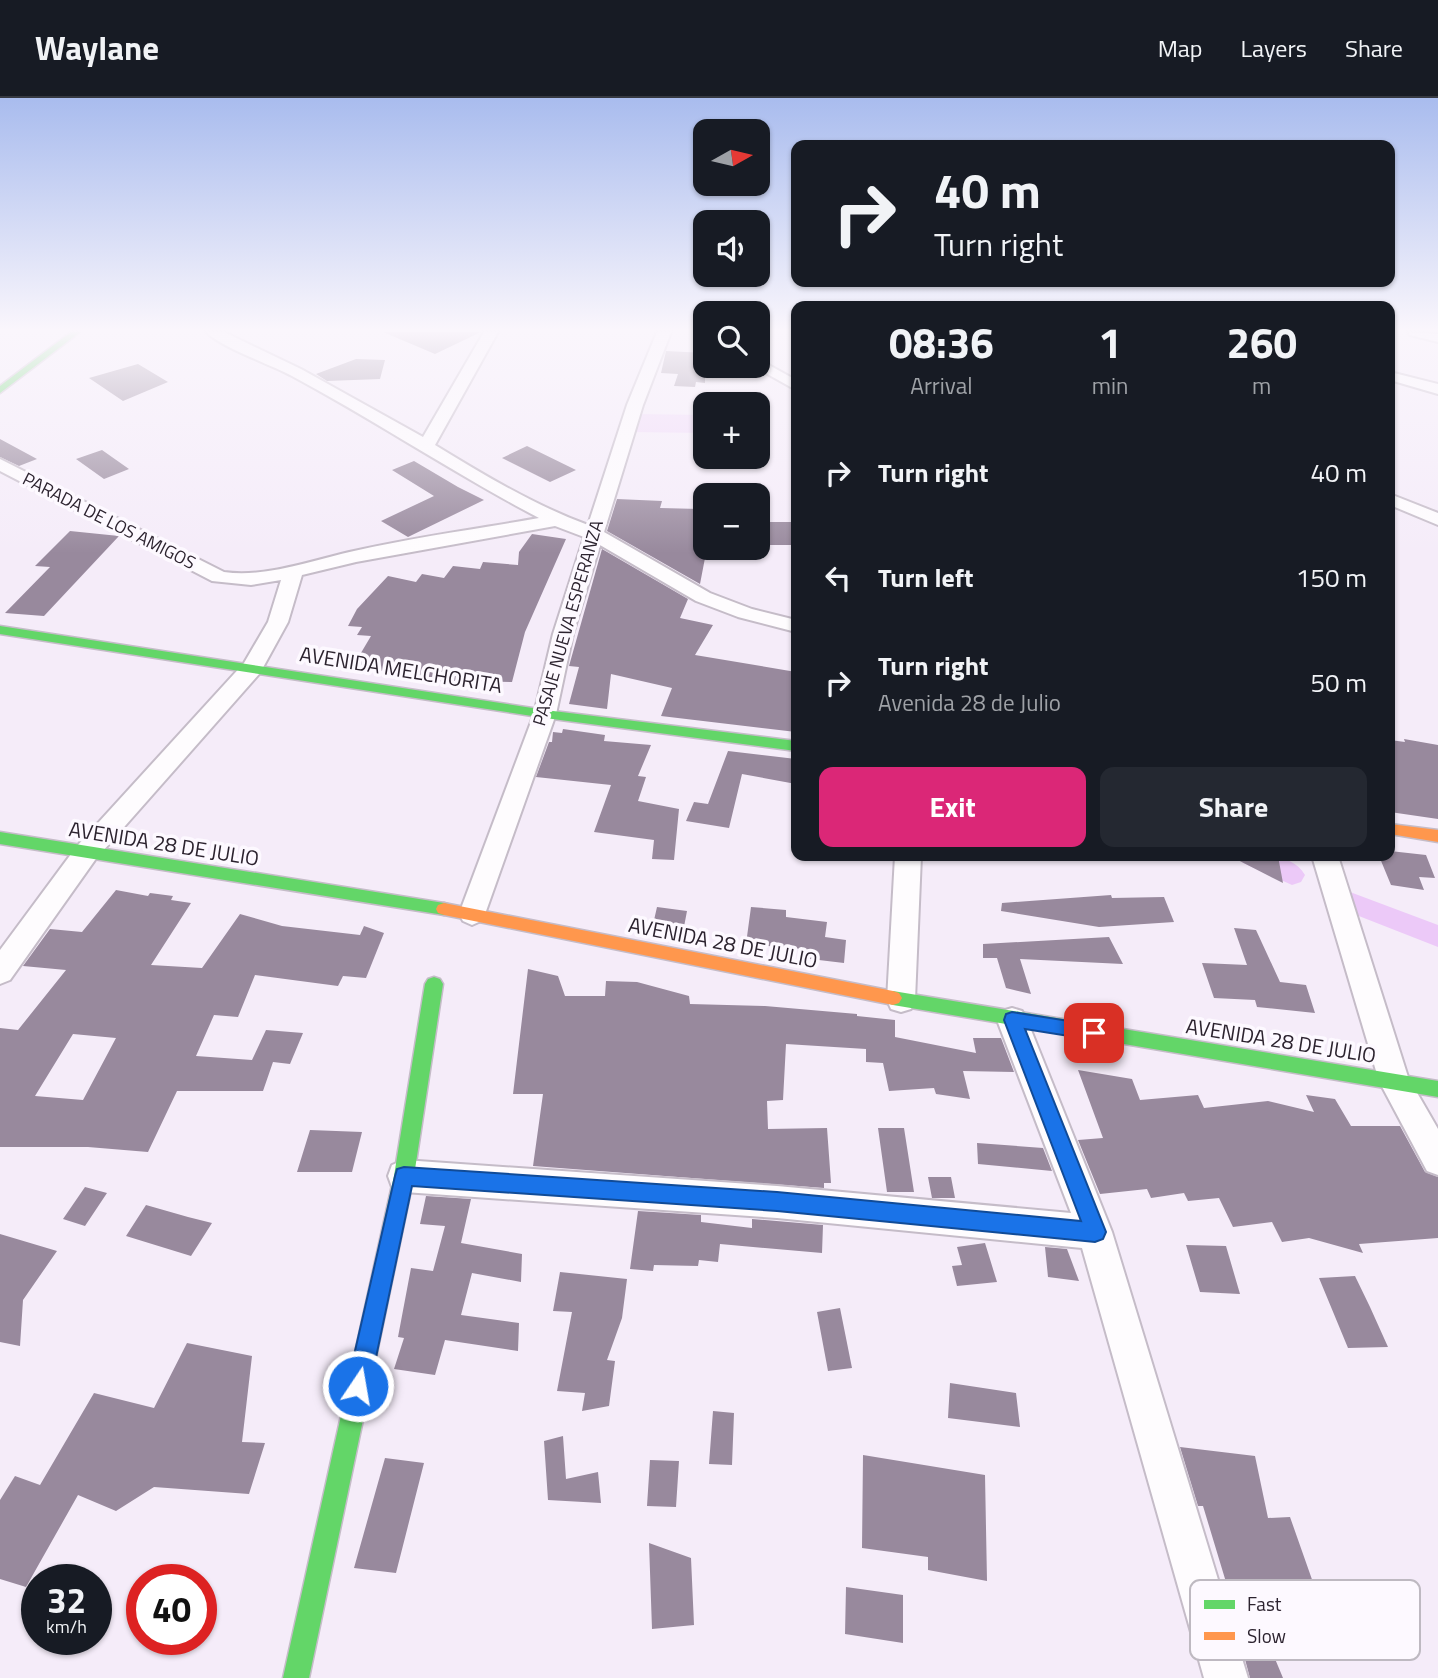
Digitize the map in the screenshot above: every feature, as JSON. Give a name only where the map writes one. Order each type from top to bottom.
[{"type":"main road","name":"AVENIDA MELCHORITA","points":[[0,629],[545,714],[791,745]]},
{"type":"main road","points":[[1395,830],[1438,836]]},
{"type":"main road","name":"AVENIDA 28 DE JULIO","points":[[0,838],[471,914],[901,1000],[1438,1089]]},
{"type":"main road","points":[[296,1678],[404,1176],[434,984]]},
{"type":"street","points":[[355,406],[483,482],[557,520],[594,534],[703,597],[745,613],[791,625]]},
{"type":"street","points":[[426,446],[449,406]]},
{"type":"street","name":"PASAJE NUEVA ESPERANZA","points":[[471,914],[545,714],[564,634],[635,406]]},
{"type":"street","name":"PARADA DE LOS AMIGOS","points":[[0,464],[219,577]]},
{"type":"street","points":[[1395,501],[1438,520]]},
{"type":"street","points":[[219,577],[232,581],[251,580],[557,520]]},
{"type":"street","points":[[0,972],[86,853],[252,668],[274,637],[289,592],[293,570]]},
{"type":"street","points":[[901,1000],[908,861]]},
{"type":"street","points":[[1326,861],[1394,1080],[1438,1160]]},
{"type":"street","points":[[1012,1020],[1095,1232],[1197,1580]]},
{"type":"street","points":[[404,1176],[777,1202],[1095,1232]]},
{"type":"street","points":[[1221,1660],[1226,1678]]},
{"type":"shaded area","points":[[633,414],[693,415],[693,433],[629,432]]},
{"type":"building","points":[[0,439],[37,459],[19,466],[0,457]]},
{"type":"building","points":[[527,446],[576,470],[550,482],[502,458]]},
{"type":"building","points":[[102,450],[129,469],[104,479],[76,459]]},
{"type":"building","points":[[414,461],[484,500],[408,537],[381,521],[434,496],[392,470]]},
{"type":"building","points":[[617,499],[662,501],[660,508],[693,509],[693,560],[705,560],[700,584],[607,531]]},
{"type":"building","points":[[770,522],[791,522],[791,545],[770,545]]},
{"type":"building","points":[[70,531],[119,536],[44,616],[5,613],[50,567],[35,566]]},
{"type":"building","points":[[532,534],[566,539],[525,632],[512,682],[472,681],[470,687],[453,687],[450,682],[413,679],[416,674],[352,668],[371,636],[357,635],[362,627],[348,626],[357,609],[388,576],[416,582],[422,574],[444,578],[453,566],[480,569],[483,562],[518,565],[519,552]]},
{"type":"building","points":[[602,549],[688,599],[680,618],[713,625],[695,655],[791,671],[791,731],[661,716],[672,688],[611,674],[607,709],[569,704],[579,667],[569,666]]},
{"type":"building","points":[[563,729],[605,735],[604,741],[651,745],[638,776],[646,777],[638,801],[679,809],[674,860],[652,859],[654,840],[594,832],[611,785],[536,777],[549,742],[552,742],[553,732],[562,733]]},
{"type":"building","points":[[1404,739],[1438,745],[1438,819],[1395,813],[1395,741],[1405,742]]},
{"type":"building","points":[[728,751],[791,758],[791,783],[742,774],[729,828],[686,821],[694,802],[708,804]]},
{"type":"building","points":[[1395,852],[1426,855],[1435,878],[1419,877],[1424,890],[1391,885],[1381,861],[1395,861]]},
{"type":"building","points":[[1240,861],[1279,861],[1283,883]]},
{"type":"building","points":[[116,890],[148,896],[150,893],[173,896],[171,900],[191,903],[151,965],[202,968],[240,914],[282,926],[360,935],[364,926],[384,933],[366,978],[343,976],[338,986],[255,975],[238,1017],[214,1015],[196,1056],[252,1060],[266,1030],[303,1033],[290,1064],[273,1062],[263,1091],[177,1091],[148,1152],[88,1147],[0,1147],[0,1028],[18,1030],[66,970],[23,966],[50,929],[82,932]],"holes":[[[73,1034],[116,1038],[83,1100],[35,1096]]]},
{"type":"building","points":[[1111,895],[1112,898],[1164,897],[1174,922],[1099,927],[1001,911],[1002,903]]},
{"type":"building","points":[[657,907],[687,911],[683,932],[652,929]]},
{"type":"building","points":[[751,907],[786,910],[786,917],[827,922],[825,937],[846,940],[844,963],[802,958],[803,949],[746,944]]},
{"type":"building","points":[[1234,928],[1256,930],[1280,982],[1306,985],[1315,1013],[1257,1007],[1255,1000],[1214,998],[1202,963],[1247,965]]},
{"type":"building","points":[[1109,937],[1123,964],[1020,959],[1031,994],[1006,988],[997,958],[983,958],[983,944]]},
{"type":"building","points":[[528,969],[558,976],[565,996],[605,996],[606,981],[637,982],[689,996],[690,1004],[765,1006],[895,1020],[895,1037],[976,1053],[973,1038],[1001,1038],[1014,1072],[963,1071],[970,1099],[936,1094],[934,1088],[889,1091],[883,1063],[866,1062],[866,1049],[786,1044],[783,1100],[767,1101],[768,1129],[827,1128],[831,1183],[824,1183],[824,1188],[533,1166],[543,1094],[513,1094]]},
{"type":"building","points":[[1078,1070],[1132,1079],[1140,1100],[1198,1095],[1204,1108],[1268,1101],[1314,1112],[1306,1095],[1335,1099],[1351,1126],[1400,1126],[1425,1172],[1438,1177],[1438,1238],[1359,1244],[1363,1253],[1309,1238],[1282,1242],[1272,1222],[1233,1227],[1219,1198],[1188,1201],[1184,1193],[1151,1198],[1147,1189],[1100,1194],[1078,1140],[1103,1138]]},
{"type":"building","points":[[878,1128],[904,1128],[914,1192],[887,1192]]},
{"type":"building","points":[[310,1130],[362,1132],[352,1172],[297,1172]]},
{"type":"building","points":[[977,1143],[1043,1148],[1052,1171],[978,1164]]},
{"type":"building","points":[[928,1177],[951,1177],[955,1198],[932,1198]]},
{"type":"building","points":[[85,1187],[107,1193],[85,1226],[63,1219]]},
{"type":"building","points":[[426,1196],[471,1199],[461,1243],[522,1254],[521,1282],[472,1273],[461,1315],[519,1323],[518,1351],[445,1340],[435,1375],[394,1369],[404,1338],[398,1337],[411,1268],[433,1271],[445,1226],[420,1224]]},
{"type":"building","points":[[146,1205],[212,1223],[191,1256],[126,1236]]},
{"type":"building","points":[[638,1211],[701,1215],[701,1222],[752,1228],[752,1219],[823,1225],[822,1253],[720,1244],[718,1262],[699,1260],[698,1266],[654,1265],[653,1271],[630,1269]]},
{"type":"building","points":[[0,1234],[57,1251],[23,1300],[20,1346],[0,1342]]},
{"type":"building","points":[[985,1243],[997,1282],[957,1286],[952,1266],[962,1265],[957,1247]]},
{"type":"building","points":[[1186,1245],[1226,1246],[1240,1294],[1200,1292]]},
{"type":"building","points":[[1045,1247],[1067,1249],[1079,1281],[1048,1277]]},
{"type":"building","points":[[560,1272],[627,1279],[622,1318],[607,1360],[615,1361],[609,1406],[582,1411],[585,1393],[557,1391],[572,1312],[553,1311]]},
{"type":"building","points":[[1355,1276],[1388,1347],[1348,1348],[1319,1278]]},
{"type":"building","points":[[840,1308],[852,1368],[828,1371],[817,1312]]},
{"type":"building","points":[[187,1343],[252,1356],[242,1442],[265,1443],[249,1494],[154,1487],[116,1511],[78,1495],[39,1564],[21,1564],[21,1585],[0,1579],[0,1500],[15,1476],[40,1485],[94,1393],[154,1408]]},
{"type":"building","points":[[950,1383],[1016,1393],[1020,1427],[948,1418]]},
{"type":"building","points":[[713,1411],[734,1413],[732,1465],[709,1464]]},
{"type":"building","points":[[563,1436],[566,1479],[598,1472],[601,1503],[548,1500],[544,1441]]},
{"type":"building","points":[[1180,1447],[1255,1456],[1268,1518],[1290,1517],[1312,1580],[1225,1580],[1203,1506],[1198,1506]]},
{"type":"building","points":[[863,1455],[985,1475],[987,1581],[928,1570],[928,1557],[862,1548]]},
{"type":"building","points":[[385,1458],[424,1463],[396,1573],[354,1568]]},
{"type":"building","points":[[650,1460],[679,1461],[676,1507],[647,1506]]},
{"type":"building","points":[[649,1543],[691,1558],[694,1625],[652,1629]]},
{"type":"building","points":[[846,1587],[903,1595],[903,1643],[845,1634]]},
{"type":"building","points":[[1245,1660],[1276,1660],[1283,1678],[1250,1678]]},
{"type":"waterway","points":[[1263,861],[1292,875]]},
{"type":"waterway","points":[[1350,902],[1438,936]]},
{"type":"traffic: fast","points":[[0,630],[545,714],[791,745]]},
{"type":"traffic: fast","points":[[0,838],[444,909]]},
{"type":"traffic: fast","points":[[296,1678],[404,1176],[434,984]]},
{"type":"traffic: fast","points":[[893,998],[1438,1089]]},
{"type":"traffic: slow","points":[[1395,830],[1438,836]]},
{"type":"traffic: slow","points":[[444,909],[893,998]]},
{"type":"route","points":[[358,1386],[404,1176],[538,1183],[777,1202],[1095,1232],[1012,1020],[1094,1033]]}]
